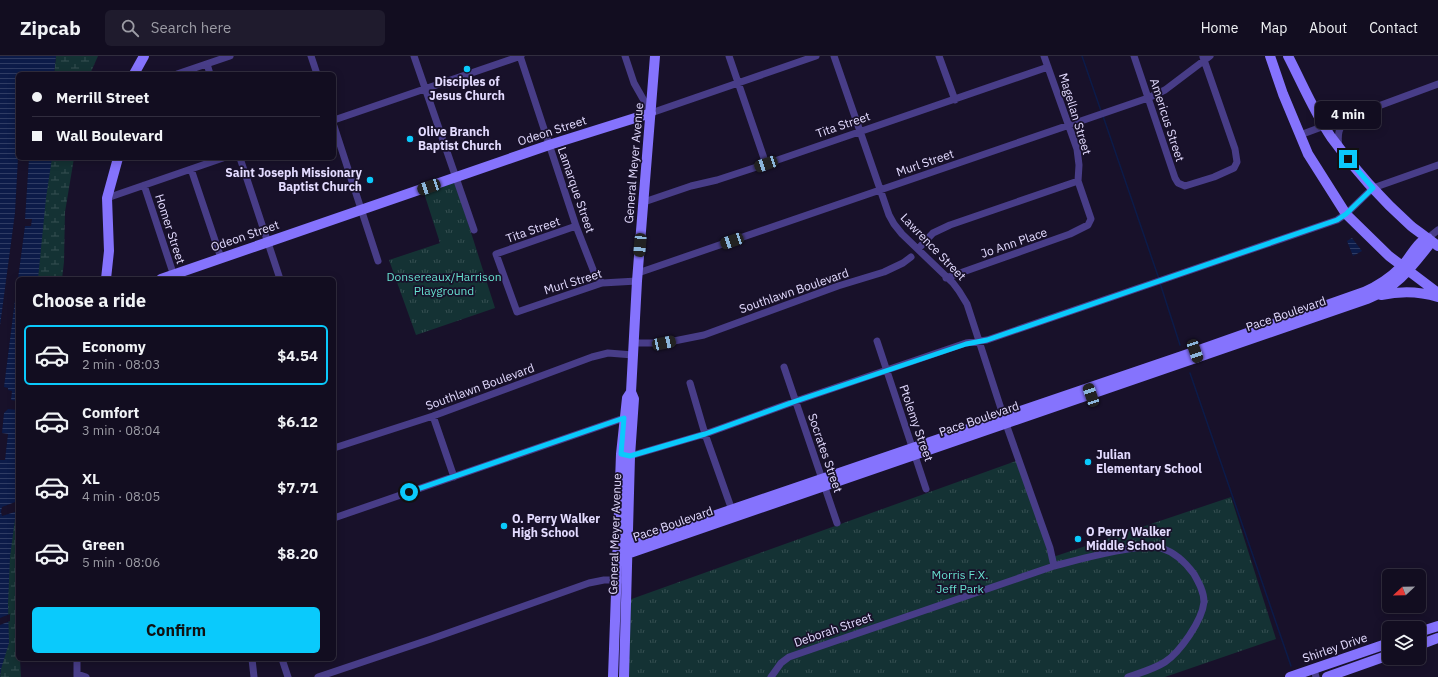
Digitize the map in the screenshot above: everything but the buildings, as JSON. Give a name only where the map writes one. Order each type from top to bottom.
[{"type":"street","points":[[135,72],[144,56]]},
{"type":"street","points":[[183,72],[230,56]]},
{"type":"street","points":[[311,56],[316,72]]},
{"type":"street","points":[[414,56],[474,230]]},
{"type":"street","points":[[336,119],[520,56]]},
{"type":"street","name":"Lamarque Street","points":[[520,56],[576,226],[594,272],[602,283]]},
{"type":"street","points":[[625,56],[634,83],[651,113]]},
{"type":"street","name":"General Meyer Avenue","points":[[613,677],[617,553],[628,418],[626,398],[631,392],[637,277],[655,56]]},
{"type":"street","points":[[729,56],[766,164]]},
{"type":"street","name":"Odeon Street","points":[[175,277],[221,258],[267,242],[549,145],[651,113],[816,56]]},
{"type":"street","name":"Lawrence Street","points":[[834,56],[888,215],[902,234],[959,291],[967,304],[1005,420],[1050,548],[1054,566]]},
{"type":"street","points":[[939,56],[955,100]]},
{"type":"street","name":"Magellan Street","points":[[1044,56],[1069,125],[1078,156],[1078,181],[1091,219],[1088,225]]},
{"type":"street","name":"Americus Street","points":[[1134,56],[1175,178],[1178,183],[1185,186],[1214,177],[1234,168],[1237,165],[1235,149],[1206,57]]},
{"type":"street","points":[[1270,56],[1283,94],[1311,159],[1346,214],[1389,256],[1438,293]]},
{"type":"street","points":[[1288,56],[1324,126],[1340,148],[1373,188],[1406,221],[1438,246]]},
{"type":"street","name":"Murl Street","points":[[517,312],[602,283],[637,277],[880,190],[1148,98],[1165,90],[1206,57]]},
{"type":"street","points":[[207,64],[209,72]]},
{"type":"street","name":"Tita Street","points":[[644,202],[691,186],[717,180],[766,164],[1048,67]]},
{"type":"street","points":[[1300,135],[1438,84]]},
{"type":"street","points":[[1340,148],[1338,135],[1345,118]]},
{"type":"street","points":[[336,132],[378,261]]},
{"type":"street","points":[[106,277],[110,251],[107,198],[117,160]]},
{"type":"street","points":[[107,198],[217,160]]},
{"type":"street","points":[[241,160],[279,277]]},
{"type":"street","points":[[625,455],[705,434],[796,401],[979,340],[987,340],[1337,220],[1346,214],[1373,188],[1438,165]]},
{"type":"street","points":[[191,169],[221,258]]},
{"type":"street","points":[[918,249],[933,233],[950,225],[1078,181]]},
{"type":"street","name":"Homer Street","points":[[144,185],[175,277]]},
{"type":"street","name":"Jo Ann Place","points":[[946,278],[1070,234],[1088,225]]},
{"type":"street","name":"Tita Street","points":[[517,312],[496,254],[576,226]]},
{"type":"street","name":"Pace Boulevard","points":[[1358,298],[1375,296],[1385,291],[1405,269],[1423,240],[1438,230]]},
{"type":"street","name":"Southlawn Boulevard","points":[[634,343],[664,343],[704,334],[838,286],[884,272],[903,263],[911,257]]},
{"type":"street","name":"Pace Boulevard","points":[[617,553],[1358,298],[1405,269]]},
{"type":"street","points":[[1375,296],[1392,293],[1419,292],[1438,297]]},
{"type":"street","name":"Ptolemy Street","points":[[877,341],[926,489]]},
{"type":"street","name":"Southlawn Boulevard","points":[[336,447],[433,416],[597,356],[608,353],[633,355]]},
{"type":"street","name":"Socrates Street","points":[[784,367],[837,523]]},
{"type":"street","points":[[690,383],[705,434],[733,513]]},
{"type":"street","points":[[433,416],[454,477]]},
{"type":"street","points":[[336,517],[628,418]]},
{"type":"street","name":"General Meyer Avenue","points":[[624,677],[628,550],[625,455]]},
{"type":"street","points":[[1054,566],[1087,557],[1151,546],[1161,548],[1172,553],[1191,571],[1199,582],[1204,602],[1190,636],[1165,662],[1128,677]]},
{"type":"street","name":"Deborah Street","points":[[771,677],[781,664],[789,657],[1023,578],[1054,566]]},
{"type":"street","points":[[318,677],[589,583],[596,581],[626,581]]},
{"type":"street","points":[[1426,630],[1438,626]]},
{"type":"street","points":[[1426,642],[1438,638]]},
{"type":"street","name":"Shirley Drive","points":[[1290,677],[1315,673],[1382,646]]},
{"type":"street","name":"Shirley Drive","points":[[1327,677],[1382,657]]},
{"type":"street","points":[[77,661],[77,676],[86,677]]},
{"type":"street","points":[[252,661],[254,677]]},
{"type":"street","points":[[283,661],[288,677]]},
{"type":"green space","points":[[56,56],[98,56],[91,72],[54,72]]},
{"type":"green space","points":[[51,160],[74,160],[65,212],[62,277],[33,277]]},
{"type":"green space","name":"Donsereaux/Harrison Playground","points":[[455,182],[495,308],[416,335],[389,260],[440,243],[424,193]]},
{"type":"green space","name":"Morris F.X. Jeff Park","points":[[1019,460],[1053,557],[1231,497],[1276,639],[1165,677],[625,677],[626,601]]},
{"type":"green space","points":[[16,512],[16,661],[20,661],[21,677],[0,677],[11,514]]},
{"type":"water","points":[[0,56],[56,56],[54,72],[16,72],[16,160],[52,160],[46,198],[38,277],[16,277],[16,511],[10,557],[8,604],[9,643],[0,677]]},
{"type":"water","points":[[1352,238],[1362,251],[1353,256],[1347,241]]},
{"type":"pier","points":[[18,160],[29,160],[25,219],[32,219],[31,226],[25,226],[18,277],[16,277],[16,300],[4,387],[12,391],[11,400],[16,401],[16,410],[8,409],[4,413],[2,433],[8,434],[5,460],[0,460],[0,326],[15,213]]},
{"type":"pier","points":[[16,502],[16,512],[2,516],[2,507]]},
{"type":"pier","points":[[10,614],[10,621],[0,625],[0,618]]},
{"type":"waterway","points":[[1082,56],[1101,111]]},
{"type":"waterway","points":[[1103,116],[1159,279]]},
{"type":"waterway","points":[[1160,283],[1180,345]]},
{"type":"waterway","points":[[1190,373],[1291,666]]},
{"type":"place","name":"Disciples of Jesus Church","points":[[467,69]]},
{"type":"place","name":"Olive Branch Baptist Church","points":[[410,139]]},
{"type":"place","name":"Saint Joseph Missionary Baptist Church","points":[[370,180]]},
{"type":"place","name":"Julian Elementary School","points":[[1088,462]]},
{"type":"place","name":"O. Perry Walker High School","points":[[504,526]]},
{"type":"place","name":"O Perry Walker Middle School","points":[[1078,539]]},
{"type":"route","points":[[409,492],[624,418],[621,454],[630,456],[705,434],[796,401],[966,344],[979,340],[987,340],[1337,220],[1346,214],[1373,188],[1348,159]]}]
